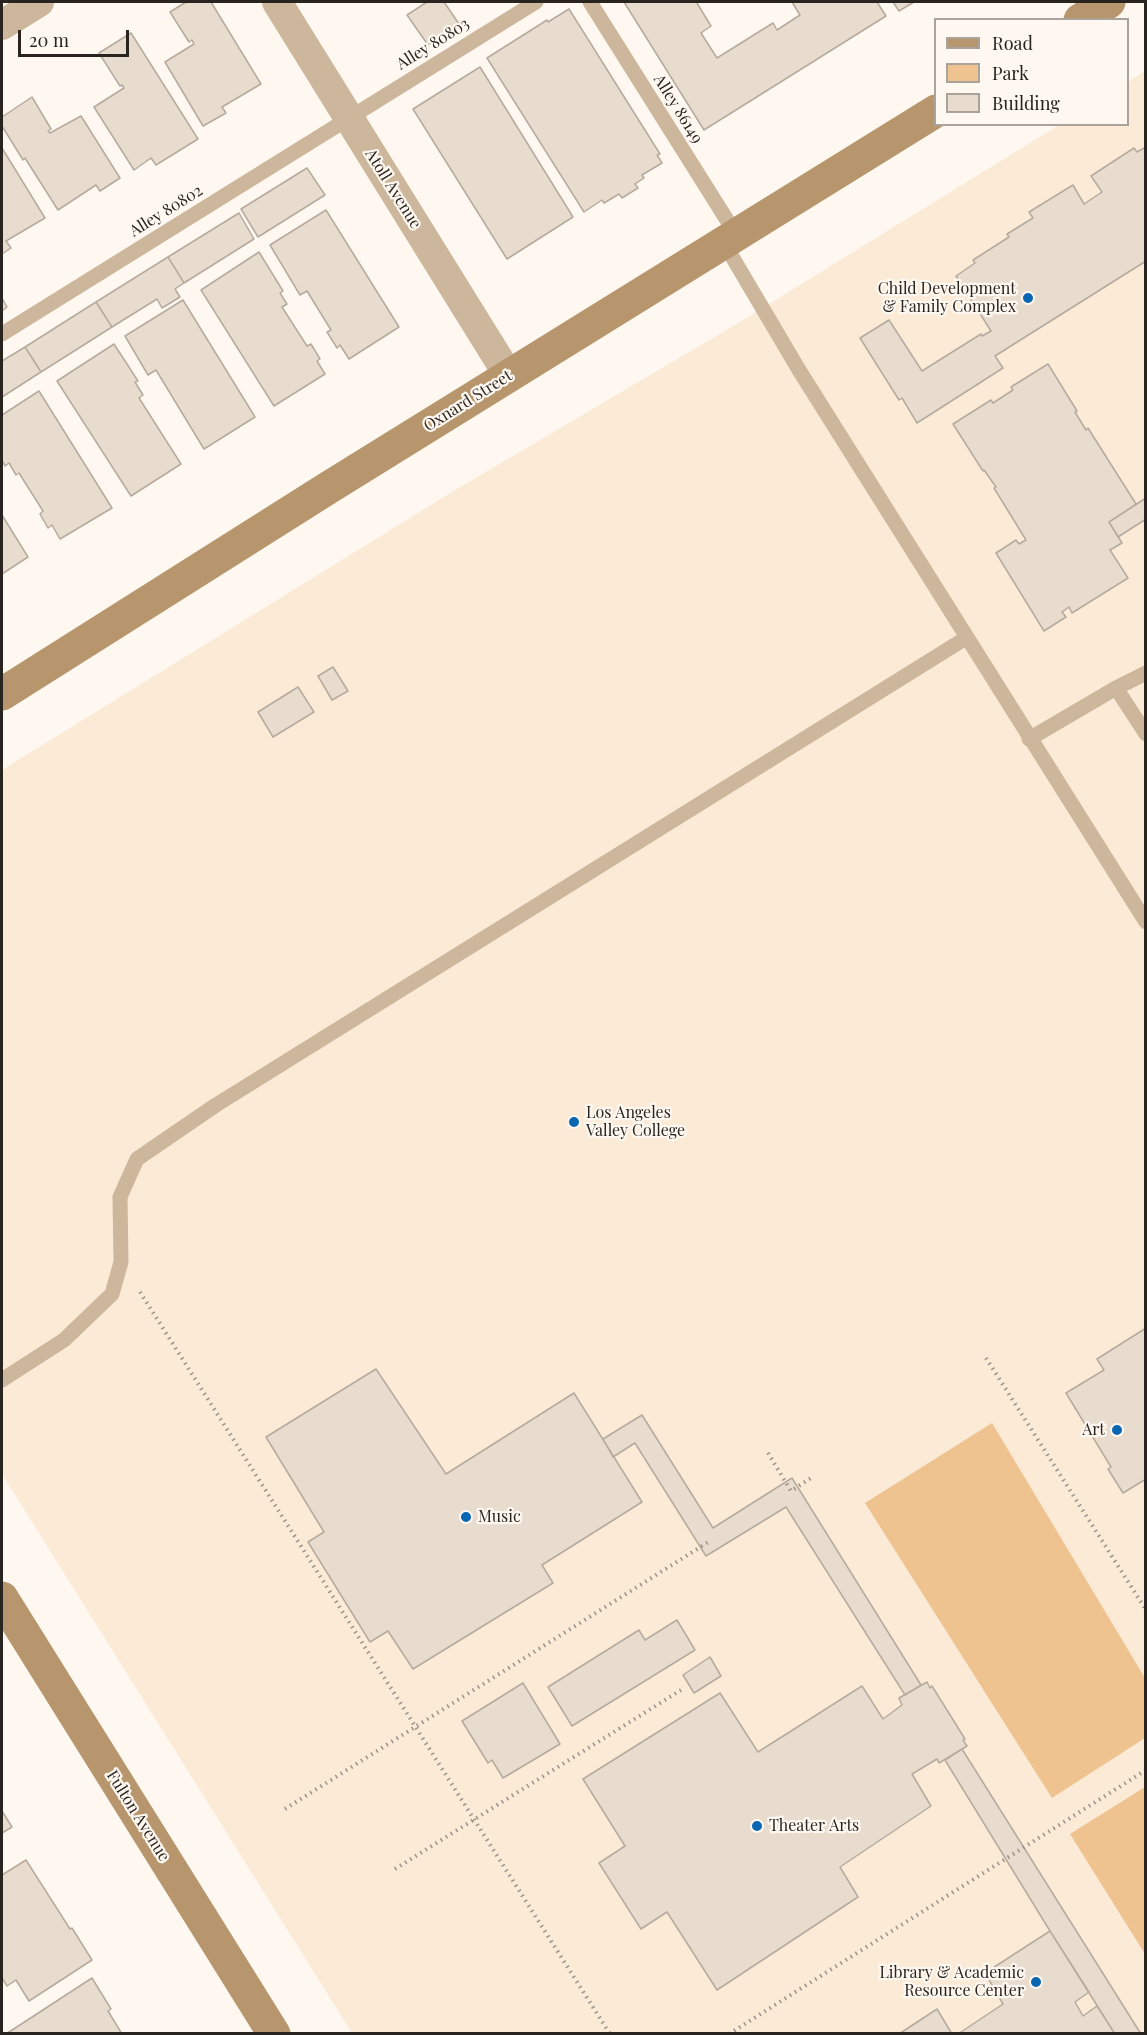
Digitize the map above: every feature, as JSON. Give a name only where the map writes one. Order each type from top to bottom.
[{"type":"main road","points":[[1083,18],[1109,2]]},
{"type":"main road","name":"Oxnard Street","points":[[2,694],[934,112]]},
{"type":"main road","name":"Fulton Avenue","points":[[2,1598],[274,2034]]},
{"type":"street","points":[[2,25],[39,2]]},
{"type":"street","name":"Atoll Avenue","points":[[277,2],[509,376]]},
{"type":"lane","name":"Alley 80803","points":[[349,118],[536,2]]},
{"type":"lane","name":"Alley 86149","points":[[590,2],[730,240],[799,370],[1146,922]]},
{"type":"lane","name":"Alley 80802","points":[[2,334],[349,118]]},
{"type":"lane","points":[[2,1380],[64,1340],[112,1294],[121,1262],[120,1197],[137,1159],[236,1093],[966,638]]},
{"type":"lane","points":[[1029,739],[1146,673]]},
{"type":"lane","points":[[1116,688],[1146,735]]},
{"type":"path","points":[[121,1262],[476,1819],[610,2034]]},
{"type":"path","points":[[986,1358],[1146,1610]]},
{"type":"path","points":[[768,1453],[791,1491],[814,1476]]},
{"type":"path","points":[[285,1809],[710,1541]]},
{"type":"path","points":[[394,1869],[681,1690]]},
{"type":"path","points":[[729,2034],[1146,1770]]},
{"type":"shaded area","name":"Los Angeles Valley College","points":[[1145,71],[1145,2033],[352,2033],[2,1474],[2,770],[452,492],[740,322],[1057,126],[1129,126],[1129,81]]},
{"type":"green space","points":[[992,1423],[1145,1678],[1145,1738],[1052,1798],[865,1503]]},
{"type":"green space","points":[[1145,1787],[1145,1954],[1070,1834]]},
{"type":"building","points":[[186,2],[211,2],[261,84],[222,107],[226,113],[203,126],[165,62],[194,44],[192,40],[189,42],[170,12]]},
{"type":"building","points":[[427,2],[444,2],[459,24],[428,45],[407,15]]},
{"type":"building","points":[[624,2],[698,2],[711,26],[701,33],[717,58],[773,23],[777,30],[800,15],[792,2],[877,2],[886,16],[704,130]]},
{"type":"building","points":[[893,2],[914,2],[899,11]]},
{"type":"building","points":[[569,9],[660,154],[657,155],[662,163],[642,175],[644,178],[635,184],[638,188],[622,198],[619,194],[604,203],[602,200],[584,212],[487,58],[547,20],[548,22]]},
{"type":"building","points":[[131,33],[198,139],[156,165],[151,158],[134,170],[94,107],[124,88],[120,86],[99,53]]},
{"type":"building","points":[[480,67],[573,217],[507,259],[413,109]]},
{"type":"building","points":[[32,97],[51,129],[48,131],[50,133],[81,116],[120,178],[100,191],[96,185],[58,210],[2,126],[2,117]]},
{"type":"building","name":"Child Development & Family Complex","points":[[1146,147],[1146,261],[995,356],[1003,368],[917,423],[902,398],[899,400],[860,338],[889,320],[922,371],[981,334],[982,336],[991,331],[956,276],[975,263],[973,260],[1009,237],[1007,234],[1033,218],[1029,212],[1073,185],[1084,204],[1102,192],[1091,176],[1134,148],[1137,152]]},
{"type":"building","points":[[2,148],[45,218],[6,241],[11,248],[2,254]]},
{"type":"building","points":[[307,168],[325,195],[258,237],[241,209]]},
{"type":"building","points":[[326,210],[399,327],[349,359],[340,345],[337,348],[327,332],[331,330],[307,291],[300,295],[270,245]]},
{"type":"building","points":[[239,213],[254,239],[184,283],[168,257]]},
{"type":"building","points":[[259,252],[283,291],[280,293],[287,304],[282,307],[307,346],[311,344],[320,359],[317,361],[325,374],[274,406],[201,290]]},
{"type":"building","points":[[168,257],[184,283],[175,289],[180,297],[162,308],[157,299],[112,327],[96,302]]},
{"type":"building","points":[[2,298],[7,307],[2,311]]},
{"type":"building","points":[[183,300],[255,417],[204,449],[156,370],[148,375],[125,336]]},
{"type":"building","points":[[96,302],[112,327],[41,372],[25,347]]},
{"type":"building","points":[[114,344],[138,381],[135,382],[143,395],[139,398],[181,464],[131,496],[57,381]]},
{"type":"building","points":[[25,347],[41,372],[2,397],[2,361]]},
{"type":"building","points":[[1048,364],[1086,430],[1088,428],[1136,504],[1109,522],[1122,543],[1110,550],[1128,578],[1072,613],[1069,607],[1062,612],[1066,617],[1044,631],[996,553],[1016,540],[1019,544],[1026,540],[994,488],[996,487],[953,424],[991,400],[993,403],[1013,390],[1011,387]]},
{"type":"building","points":[[39,391],[112,508],[60,539],[52,525],[48,528],[40,514],[43,511],[19,473],[16,475],[9,463],[5,466],[2,460],[2,415]]},
{"type":"building","points":[[1146,498],[1146,519],[1118,537],[1109,522]]},
{"type":"building","points":[[2,515],[28,557],[2,574]]},
{"type":"building","points":[[333,667],[348,691],[332,700],[318,676]]},
{"type":"building","points":[[298,687],[314,712],[273,737],[258,712]]},
{"type":"building","name":"Art","points":[[1146,1328],[1146,1479],[1123,1493],[1108,1469],[1111,1467],[1066,1393],[1104,1370],[1097,1359]]},
{"type":"building","name":"Music","points":[[376,1369],[446,1474],[574,1393],[642,1502],[542,1565],[553,1583],[413,1669],[388,1631],[370,1642],[308,1542],[324,1532],[266,1437]]},
{"type":"building","points":[[642,1415],[713,1528],[792,1478],[921,1685],[905,1695],[786,1507],[706,1556],[635,1443],[613,1457],[603,1439]]},
{"type":"building","points":[[677,1620],[695,1650],[572,1726],[548,1687],[639,1630],[645,1640]]},
{"type":"building","points":[[710,1657],[721,1676],[694,1693],[683,1675]]},
{"type":"building","name":"Theater Arts","points":[[927,1682],[930,1688],[932,1686],[967,1746],[939,1763],[937,1759],[912,1774],[931,1806],[840,1867],[858,1897],[717,1990],[667,1912],[641,1929],[599,1863],[625,1846],[583,1779],[720,1693],[758,1752],[862,1686],[883,1719],[902,1705],[899,1698]]},
{"type":"building","points":[[523,1683],[560,1744],[503,1778],[492,1760],[488,1763],[462,1721]]},
{"type":"building","points":[[962,1749],[1141,2034],[1115,2034],[1050,1931],[945,1760]]},
{"type":"building","points":[[2,1811],[12,1827],[2,1833]]},
{"type":"building","points":[[26,1860],[92,1960],[29,2001],[16,1980],[7,1986],[2,1978],[2,1875]]},
{"type":"building","name":"Library & Academic Resource Center","points":[[1050,1931],[1089,1992],[1075,2002],[1083,2016],[1097,2006],[1115,2034],[958,2034],[1003,2004],[985,1973]]},
{"type":"building","points":[[92,1978],[111,2009],[108,2011],[122,2034],[6,2034]]},
{"type":"building","name":"Library & Academic Resource Center","points":[[937,2009],[952,2034],[899,2034]]},
{"type":"place","name":"Child Development & Family Complex","points":[[1028,298]]},
{"type":"place","name":"Los Angeles Valley College","points":[[574,1122]]},
{"type":"place","name":"Art","points":[[1117,1430]]},
{"type":"place","name":"Music","points":[[466,1517]]},
{"type":"place","name":"Theater Arts","points":[[757,1826]]},
{"type":"place","name":"Library & Academic Resource Center","points":[[1036,1982]]}]
